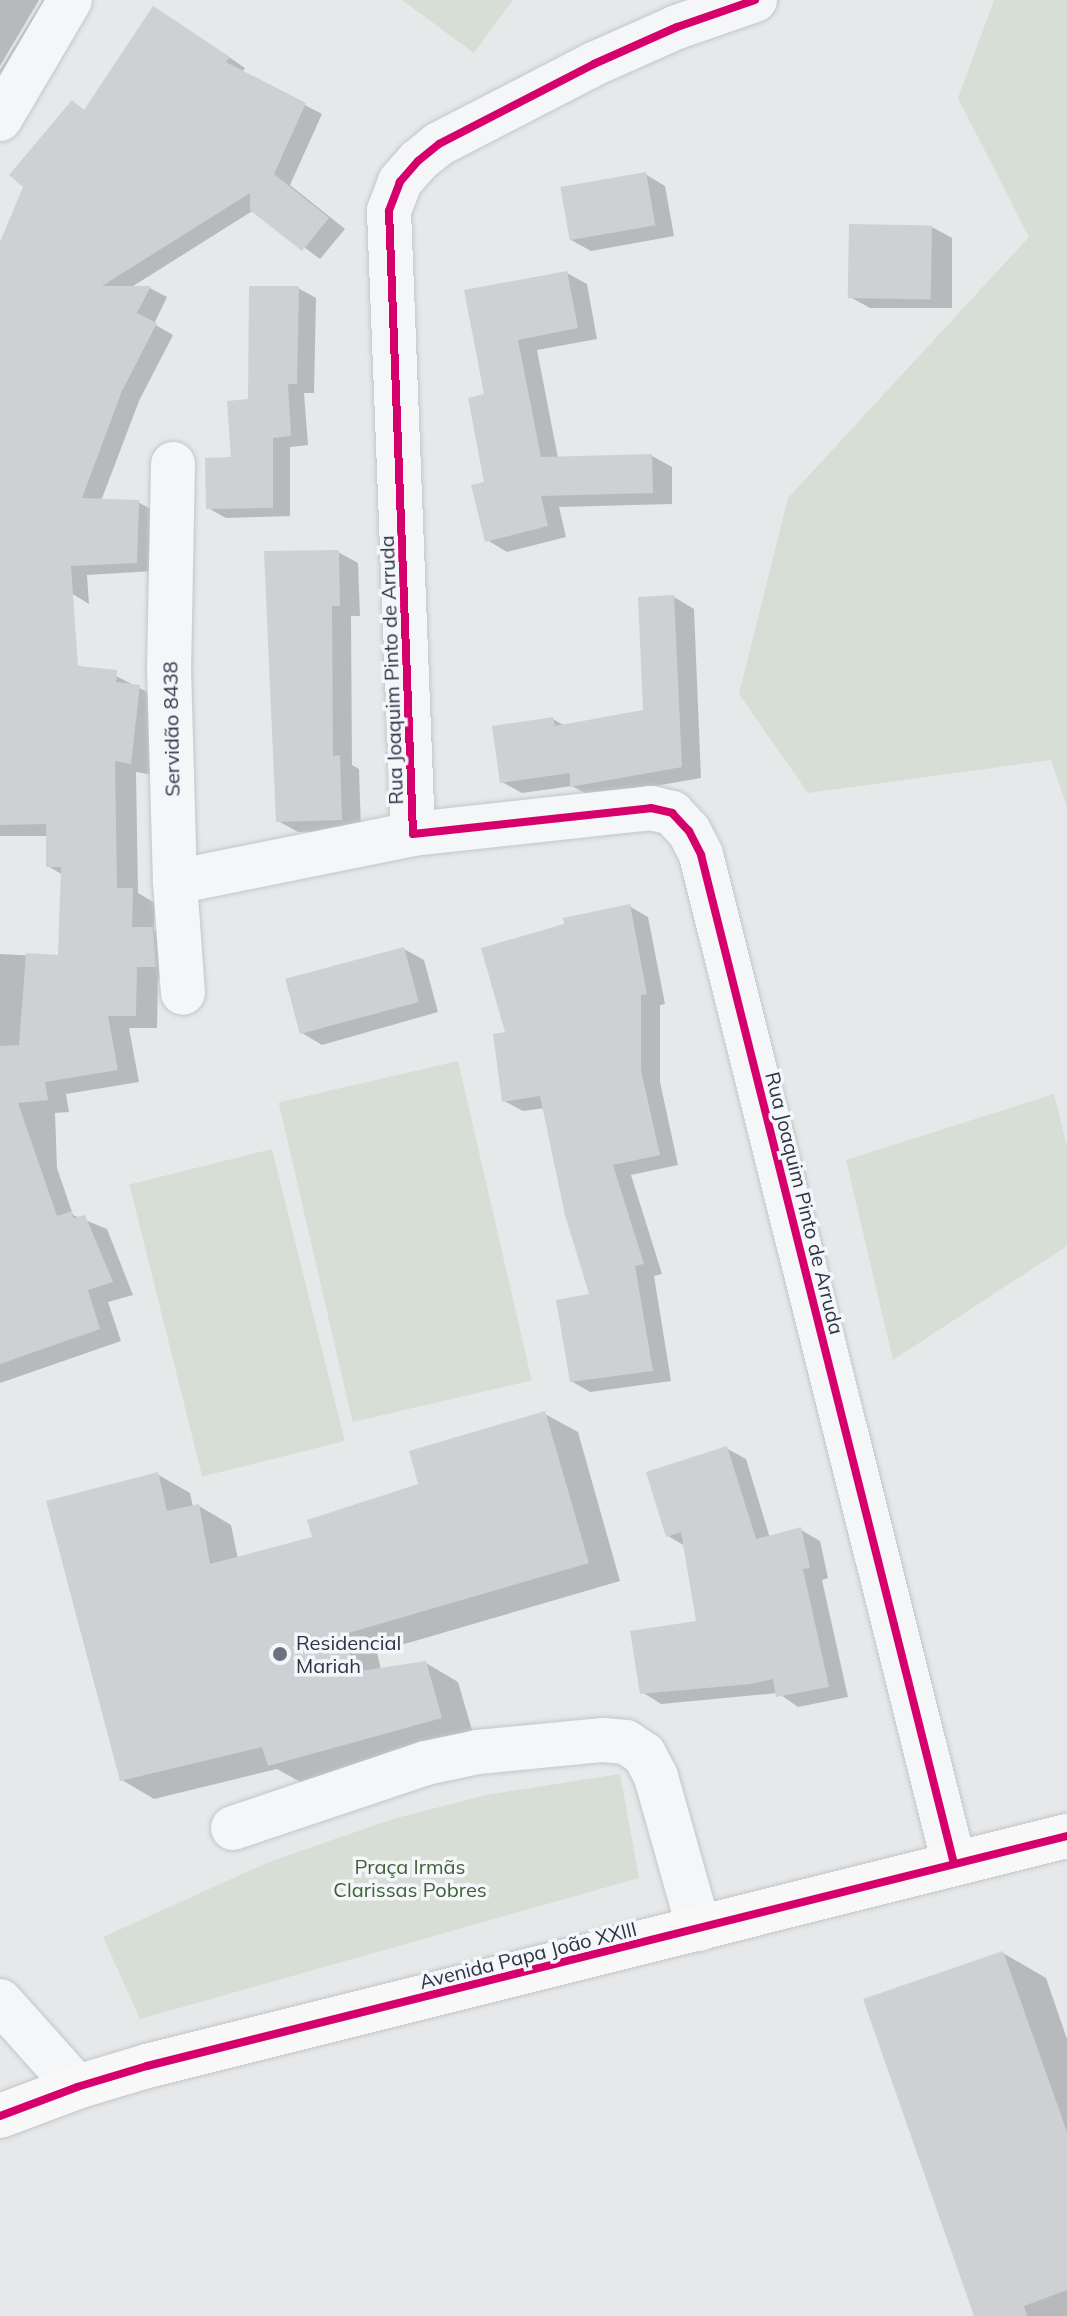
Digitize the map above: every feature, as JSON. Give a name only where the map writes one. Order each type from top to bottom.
[{"type":"main road","name":"Avenida Papa João XXIII","points":[[0,2116],[77,2087],[1067,1836]]},
{"type":"street","points":[[0,119],[70,0]]},
{"type":"street","name":"Rua Joaquim Pinto de Arruda","points":[[755,0],[677,27],[580,71],[439,144],[418,161],[400,182],[389,211],[413,834],[651,808],[672,813],[689,831],[701,855],[954,1864]]},
{"type":"street","name":"Servidão 8438","points":[[173,464],[169,668],[175,882],[183,993]]},
{"type":"street","points":[[175,882],[413,834]]},
{"type":"street","points":[[233,1828],[363,1782],[439,1760],[478,1752],[603,1740],[626,1742],[644,1754],[656,1777],[699,1929]]},
{"type":"street","points":[[0,2001],[77,2087]]},
{"type":"green space","points":[[402,0],[513,0],[474,53]]},
{"type":"green space","points":[[994,0],[1067,0],[1067,807],[1051,760],[808,793],[739,694],[788,498],[1029,237],[958,98]]},
{"type":"green space","points":[[458,1061],[532,1381],[352,1422],[279,1102]]},
{"type":"green space","points":[[1054,1094],[1067,1146],[1067,1246],[893,1360],[846,1160]]},
{"type":"green space","points":[[272,1149],[345,1441],[202,1477],[129,1185]]},
{"type":"green space","name":"Praça Irmãs Clarissas Pobres","points":[[620,1774],[639,1878],[140,2019],[103,1937],[269,1862],[393,1819],[486,1795]]},
{"type":"building","points":[[153,6],[230,57],[226,62],[306,103],[274,174],[329,218],[302,251],[250,210],[250,193],[102,286],[151,286],[137,313],[157,323],[122,391],[82,498],[139,500],[137,563],[71,566],[78,666],[117,670],[116,682],[140,685],[131,764],[115,761],[117,888],[133,888],[132,927],[153,927],[156,967],[137,967],[136,1016],[108,1016],[118,1070],[45,1082],[48,1100],[18,1103],[57,1216],[72,1211],[73,1218],[85,1215],[113,1282],[88,1290],[100,1329],[0,1364],[0,1046],[19,1045],[26,953],[58,955],[61,867],[46,867],[46,824],[0,825],[0,242],[23,187],[9,175],[72,100],[84,110]]},
{"type":"building","points":[[646,172],[655,225],[570,240],[560,187]]},
{"type":"building","points":[[849,224],[932,225],[931,299],[848,298]]},
{"type":"building","points":[[567,271],[578,328],[518,340],[541,457],[652,454],[653,493],[541,496],[548,526],[485,542],[471,485],[484,482],[468,398],[484,394],[464,290]]},
{"type":"building","points":[[249,286],[299,286],[297,384],[288,384],[291,436],[273,438],[273,508],[206,509],[205,458],[231,457],[227,401],[248,399]]},
{"type":"building","points":[[339,550],[340,606],[332,606],[333,756],[340,755],[342,820],[276,822],[264,551]]},
{"type":"building","points":[[674,595],[682,767],[570,787],[570,773],[500,783],[492,726],[553,717],[555,726],[643,710],[638,597]]},
{"type":"building","points":[[630,904],[647,994],[641,995],[641,1070],[660,1155],[613,1165],[644,1264],[635,1266],[653,1371],[570,1382],[556,1300],[589,1294],[565,1215],[540,1096],[502,1102],[493,1034],[505,1032],[481,948],[564,924],[563,918]]},
{"type":"building","points":[[404,947],[419,1002],[300,1034],[285,979]]},
{"type":"building","points":[[545,1411],[589,1563],[345,1634],[354,1672],[426,1661],[442,1718],[268,1766],[262,1747],[120,1781],[46,1501],[158,1472],[167,1511],[199,1504],[210,1564],[312,1537],[307,1520],[418,1484],[409,1451]]},
{"type":"building","points":[[727,1446],[756,1539],[801,1527],[810,1568],[803,1569],[829,1687],[776,1697],[773,1679],[751,1684],[640,1694],[630,1631],[696,1621],[681,1532],[666,1537],[646,1472]]},
{"type":"building","points":[[1003,1951],[1067,2132],[1067,2290],[1024,2306],[1027,2316],[974,2316],[863,1999]]},
{"type":"cycle path","points":[[755,0],[677,27],[594,64],[439,144],[418,161],[400,182],[389,211],[413,834],[651,808],[672,813],[689,831],[701,855],[954,1864]]},
{"type":"cycle path","points":[[0,2116],[77,2087],[147,2066],[1067,1836]]},
{"type":"place","name":"Residencial Mariah","points":[[280,1654]]}]
